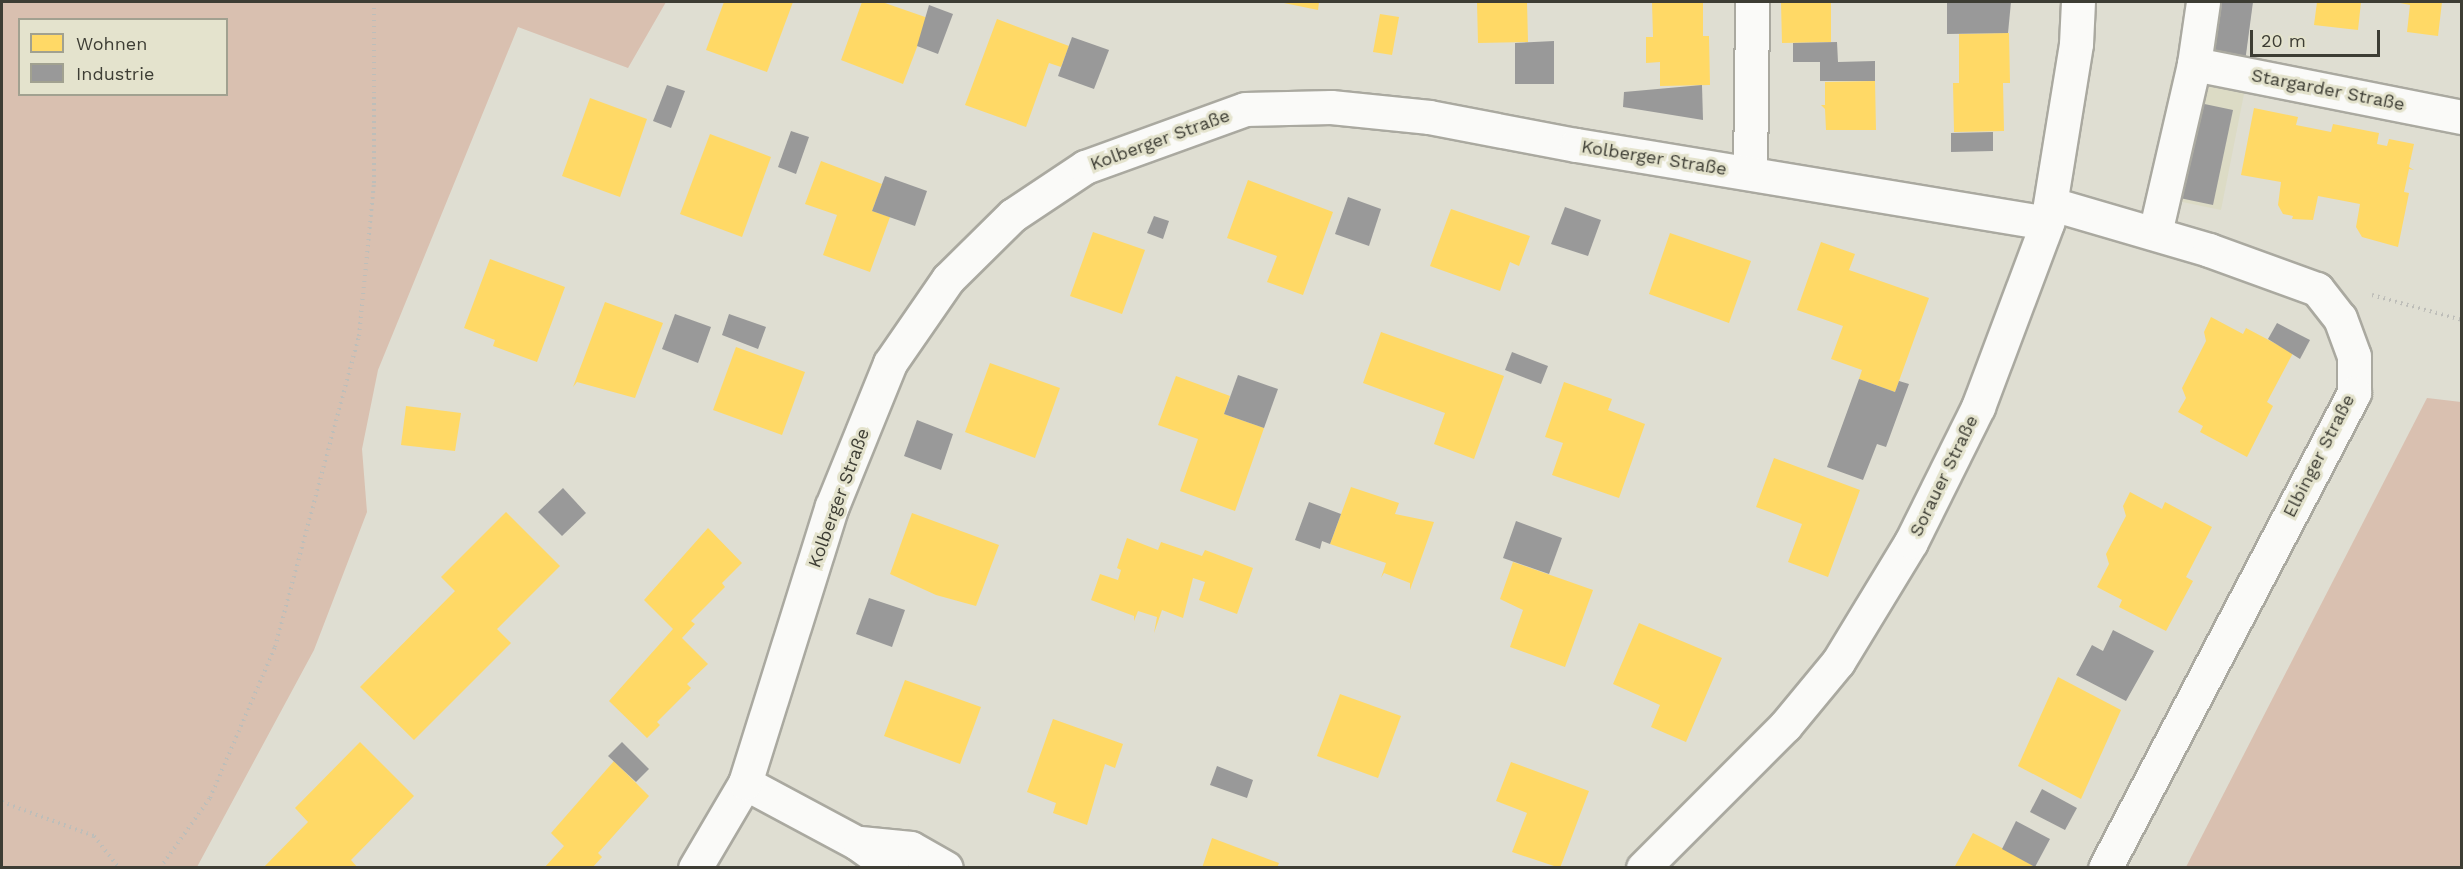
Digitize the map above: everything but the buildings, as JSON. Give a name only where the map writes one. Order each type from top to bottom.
[{"type":"street","points":[[1750,173],[1752,2]]},
{"type":"street","name":"Sorauer Straße","points":[[1643,867],[1785,726],[1838,662],[1911,542],[1978,407],[2050,213],[2076,44],[2078,2]]},
{"type":"street","points":[[2155,233],[2194,64],[2203,2]]},
{"type":"street","name":"Stargarder Straße","points":[[2194,64],[2462,117]]},
{"type":"street","name":"Kolberger Straße","points":[[695,867],[745,783],[832,506],[890,363],[948,279],[1013,214],[1085,167],[1245,109],[1331,107],[1429,117],[1750,173],[2050,213]]},
{"type":"street","name":"Elbinger Straße","points":[[2050,213],[2155,233],[2295,279],[2317,289],[2340,318],[2354,356],[2354,393],[2105,867]]},
{"type":"street","points":[[745,783],[856,843],[892,867]]},
{"type":"street","points":[[856,843],[911,848],[946,867]]},
{"type":"path","points":[[160,867],[210,798],[275,646],[359,336],[374,183],[374,2]]},
{"type":"path","points":[[2340,318],[2370,295],[2462,320]]},
{"type":"path","points":[[2,801],[94,836],[119,867]]},
{"type":"shaded area","points":[[2,2],[666,2],[628,68],[518,27],[378,370],[362,449],[367,512],[314,650],[197,867],[2,867]]},
{"type":"shaded area","points":[[2171,79],[2245,89],[2221,210],[2149,195]]},
{"type":"shaded area","points":[[2427,398],[2461,402],[2461,867],[2186,867]]}]
